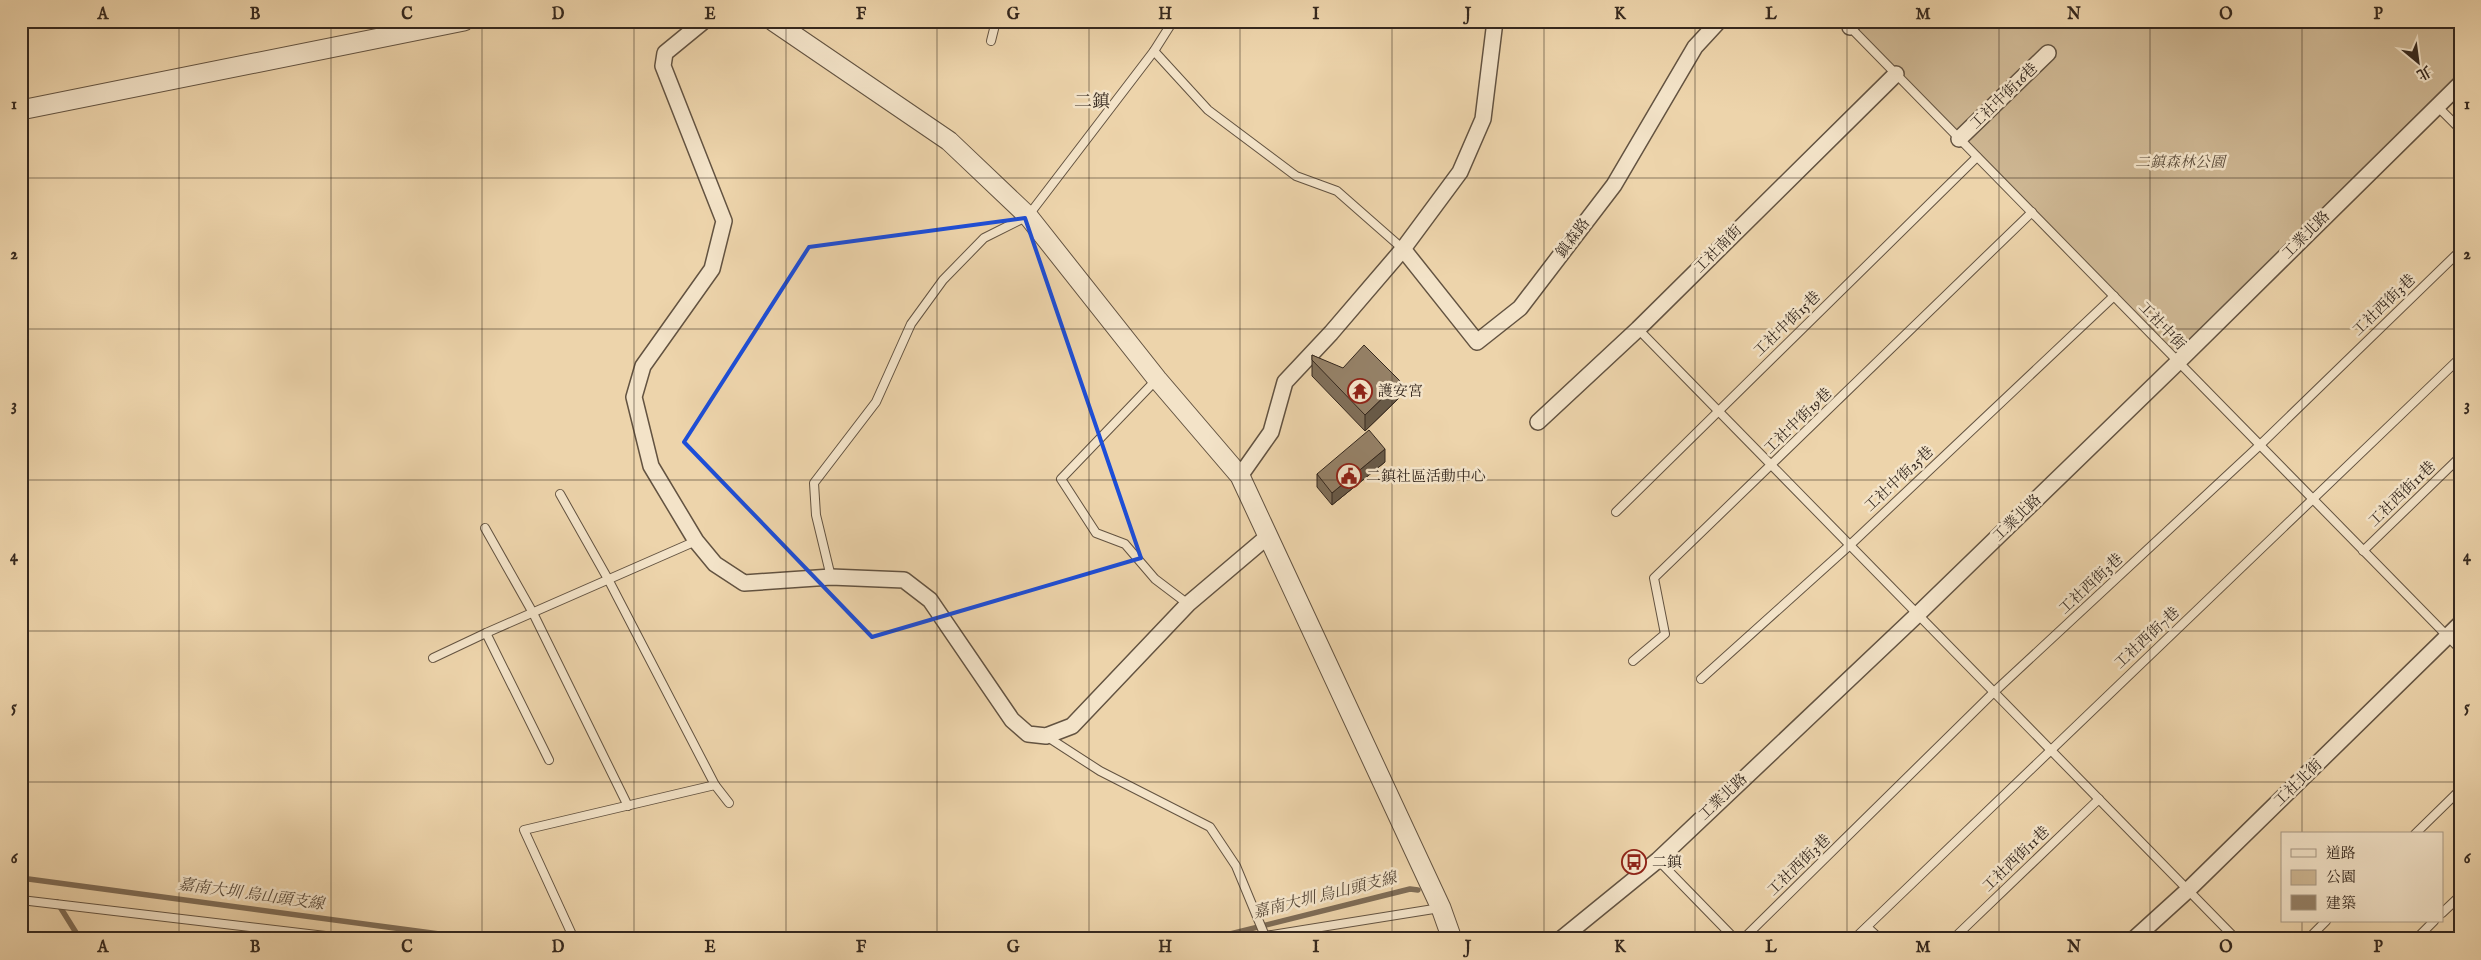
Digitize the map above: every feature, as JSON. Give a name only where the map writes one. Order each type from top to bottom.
[{"type":"street","points":[[21,110],[464,21]]},
{"type":"street","points":[[704,21],[665,53],[663,66],[724,221],[712,269],[643,366],[634,397],[651,466],[696,541],[715,564],[744,583],[831,576],[904,580],[930,600],[1012,720],[1028,734],[1046,736],[1072,726],[1188,604],[1267,537]]},
{"type":"street","points":[[773,21],[949,141],[1028,216],[1157,379],[1240,476],[1442,908],[1452,939]]},
{"type":"street","points":[[1240,476],[1271,432],[1285,382],[1331,333],[1404,248],[1460,172],[1483,119],[1494,21]]},
{"type":"street","name":"鎮森路","points":[[1404,248],[1477,342],[1520,308],[1614,185],[1696,47],[1719,21]]},
{"type":"street","name":"工社中街16巷","points":[[1959,139],[2048,53]]},
{"type":"street","name":"工社南街","points":[[1538,422],[1638,329],[1896,74]]},
{"type":"street","name":"工業北路","points":[[1561,939],[1658,860],[1918,614],[2178,362],[2460,84]]},
{"type":"street","name":"工社北街","points":[[2134,939],[2188,890],[2460,624]]},
{"type":"lane","points":[[991,41],[996,21]]},
{"type":"lane","points":[[831,576],[828,556],[816,515],[814,483],[876,402],[910,324],[943,280],[984,238],[1028,216],[1154,51],[1173,21]]},
{"type":"lane","name":"工社中街","points":[[1850,23],[1959,139],[2460,649]]},
{"type":"lane","points":[[1154,51],[1215,116],[1296,176],[1337,191],[1404,248]]},
{"type":"lane","points":[[2437,106],[2460,129]]},
{"type":"lane","name":"工社中街15巷","points":[[1616,512],[1977,157]]},
{"type":"lane","name":"工社中街19巷","points":[[1633,661],[1665,634],[1654,578],[1772,466],[2032,212]]},
{"type":"lane","name":"工社西街3巷","points":[[1743,939],[1994,692],[2260,445],[2460,251]]},
{"type":"lane","name":"工社中街25巷","points":[[1701,679],[1850,545],[2114,296]]},
{"type":"lane","points":[[1638,329],[2236,939]]},
{"type":"lane","name":"工社西街7巷","points":[[1854,939],[2050,749],[2314,500],[2460,358]]},
{"type":"lane","points":[[1157,379],[1061,479],[1096,533],[1125,544],[1155,579],[1188,604]]},
{"type":"lane","name":"工社西街11巷","points":[[2363,551],[2460,457]]},
{"type":"lane","points":[[560,494],[608,579],[715,785],[729,803]]},
{"type":"lane","points":[[485,528],[532,613],[628,806]]},
{"type":"lane","points":[[433,658],[696,541]]},
{"type":"lane","points":[[486,633],[549,760]]},
{"type":"lane","points":[[1046,736],[1100,771],[1210,827],[1236,866],[1264,936],[1442,908]]},
{"type":"lane","points":[[574,939],[524,830],[715,785]]},
{"type":"lane","points":[[2417,832],[2460,790]]},
{"type":"lane","name":"工社西街11巷","points":[[1953,939],[2099,799]]},
{"type":"lane","points":[[1658,860],[1735,939]]},
{"type":"lane","points":[[2444,911],[2460,896]]},
{"type":"lane","points":[[21,900],[351,939]]},
{"type":"lane","points":[[2308,939],[2325,922]]},
{"type":"lane","points":[[2416,939],[2433,922]]},
{"type":"lane","points":[[1867,927],[1880,939]]},
{"type":"highlighted area","points":[[1025,218],[1141,558],[872,637],[684,442],[809,247]]},
{"type":"green space","name":"二鎮森林公園","points":[[1844,21],[2460,21],[2460,87],[2178,362]]},
{"type":"building","points":[[1364,345],[1400,381],[1365,415],[1312,360],[1312,355],[1343,368]]},
{"type":"building","points":[[1369,430],[1385,449],[1332,493],[1317,474]]},
{"type":"waterway","name":"嘉南大圳 烏山頭支線","points":[[21,878],[477,939]]},
{"type":"waterway","name":"嘉南大圳 烏山頭支線","points":[[1210,939],[1410,889],[1418,890]]},
{"type":"waterway","points":[[57,902],[80,939]]},
{"type":"place","name":"護安宮","points":[[1360,391]]},
{"type":"place","name":"二鎮社區活動中心","points":[[1349,476]]},
{"type":"place","name":"二鎮","points":[[1634,862]]},
{"type":"district","name":"二鎮","points":[[1092,102]]}]
